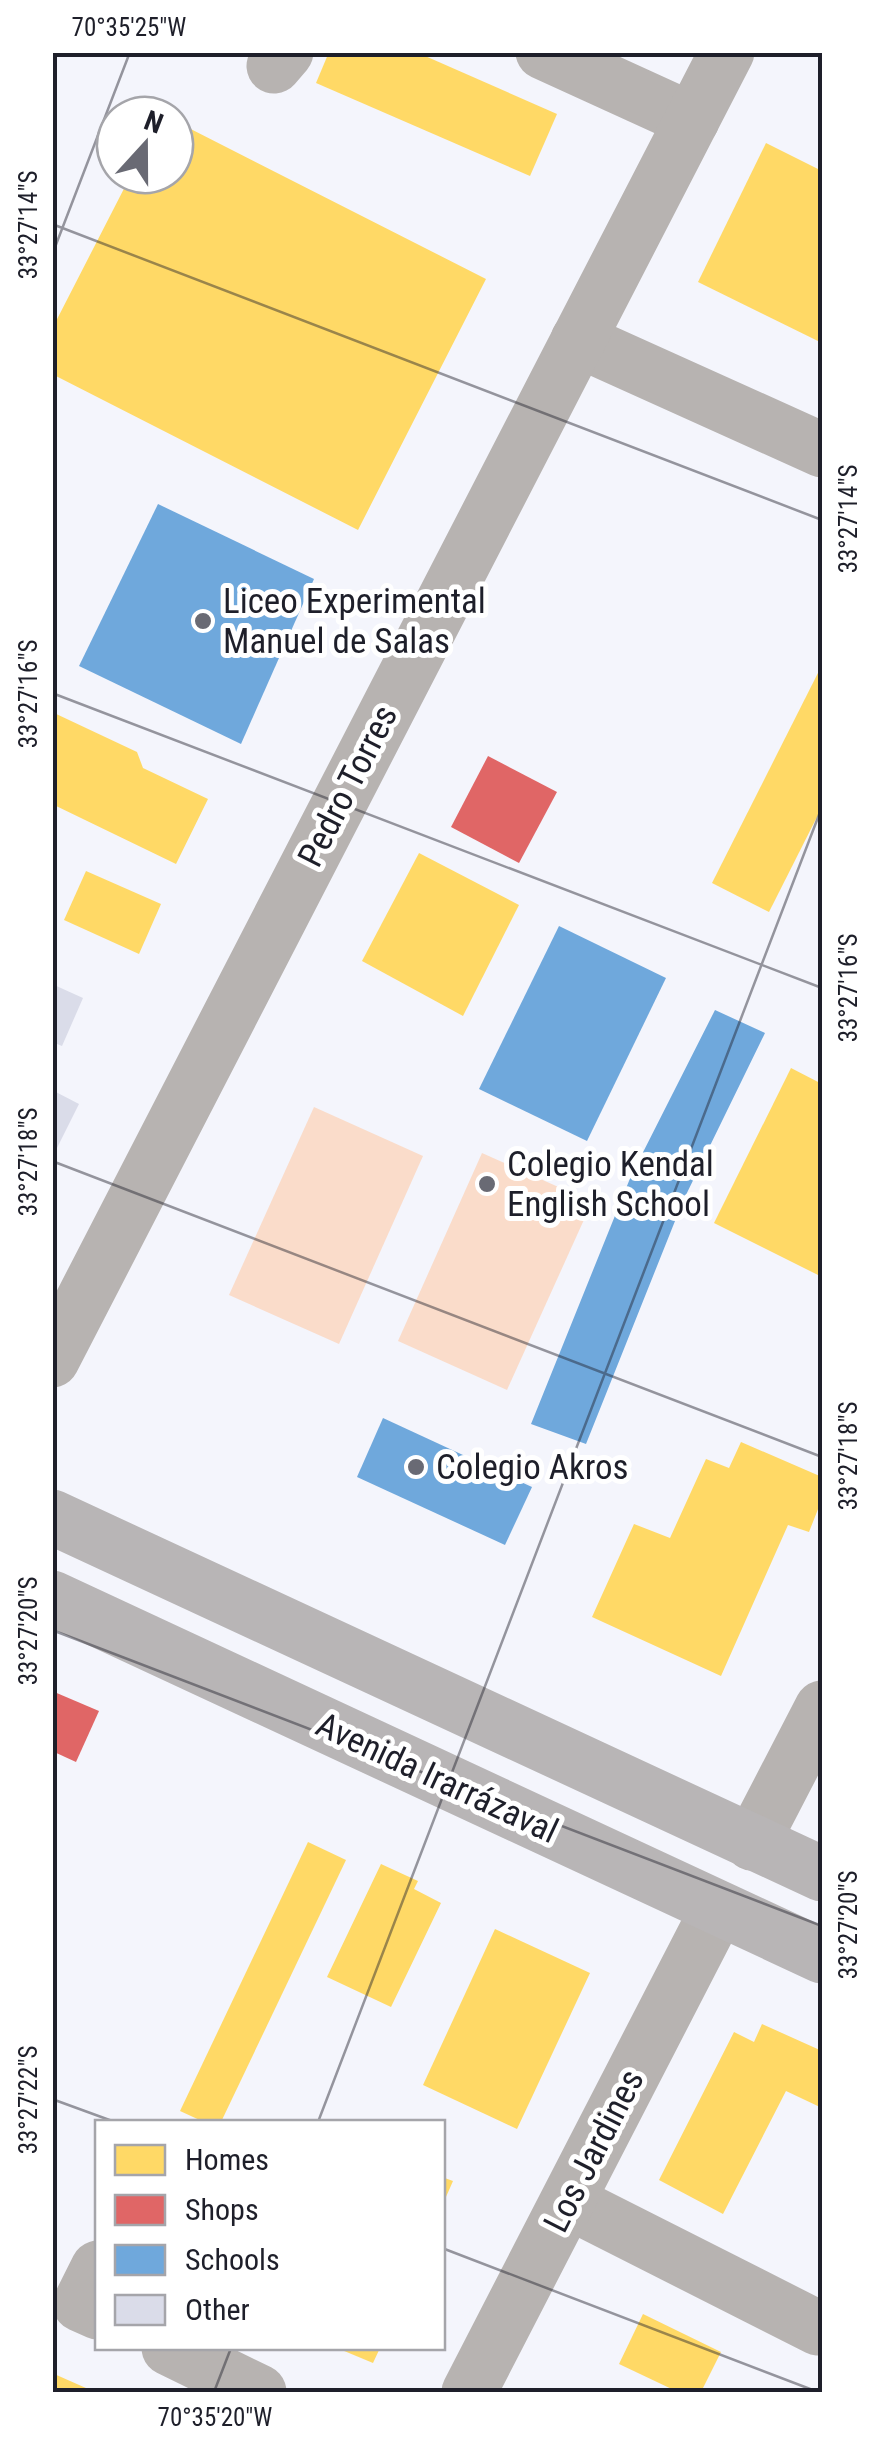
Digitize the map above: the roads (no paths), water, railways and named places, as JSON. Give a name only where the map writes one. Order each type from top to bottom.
[{"type":"main road","points":[[52,1517],[822,1874]]},
{"type":"main road","name":"Avenida Irarrázaval","points":[[52,1598],[822,1956]]},
{"type":"street","points":[[543,52],[692,120]]},
{"type":"street","name":"Pedro Torres","points":[[52,1360],[728,52]]},
{"type":"street","points":[[578,340],[822,450]]},
{"type":"street","points":[[752,1842],[822,1708]]},
{"type":"street","name":"Los Jardines","points":[[469,2392],[718,1909]]},
{"type":"street","points":[[569,2202],[818,2328]]},
{"type":"street","points":[[95,2274],[80,2304],[95,2311]]},
{"type":"street","points":[[173,2350],[260,2392]]},
{"type":"place","name":"Liceo Experimental Manuel de Salas","points":[[203,621]]},
{"type":"place","name":"Colegio Kendal English School","points":[[487,1184]]},
{"type":"place","name":"Colegio Akros","points":[[416,1467]]}]
